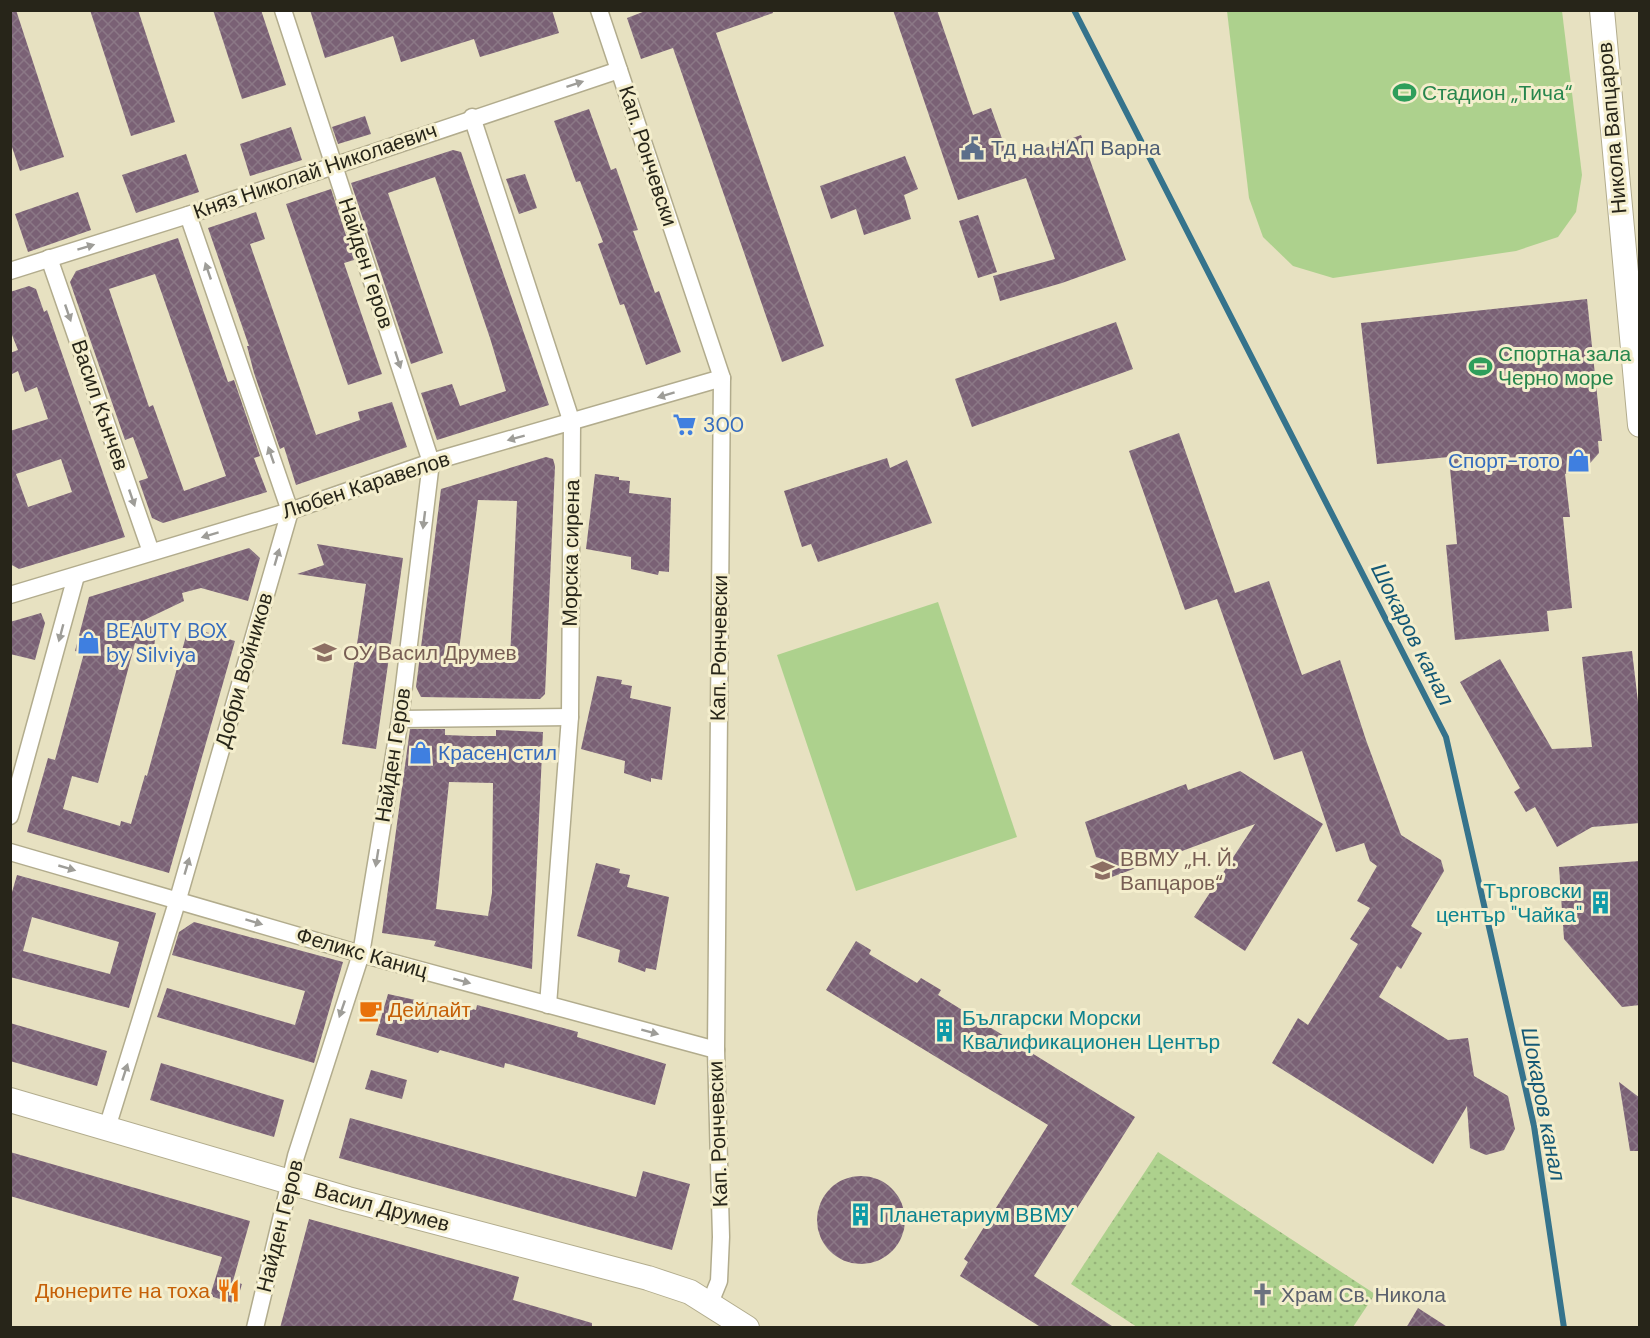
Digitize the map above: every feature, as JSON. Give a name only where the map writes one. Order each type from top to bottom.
[{"type":"street","name":"Найден Геров","points":[[255,1328],[290,1182],[333,1036],[361,954],[400,719],[430,462],[283,10]]},
{"type":"street","name":"Кап. Рончевски","points":[[599,10],[722,378],[716,1050],[721,1237],[719,1281],[710,1303]]},
{"type":"street","name":"Никола Вапцаров","points":[[1602,10],[1640,425]]},
{"type":"street","name":"Княз Николай Николаевич","points":[[10,271],[189,215],[472,117],[619,70]]},
{"type":"street","name":"Морска сирена","points":[[472,117],[573,423],[570,717],[548,1005]]},
{"type":"street","points":[[189,215],[290,511]]},
{"type":"street","name":"Васил Кънчев","points":[[49,258],[151,552]]},
{"type":"street","name":"Любен Каравелов","points":[[10,595],[290,511],[430,462],[573,423],[722,378]]},
{"type":"street","name":"Добри Войников","points":[[106,1128],[178,899],[290,511]]},
{"type":"street","points":[[10,816],[76,576]]},
{"type":"street","points":[[400,719],[570,717]]},
{"type":"street","name":"Феликс Каниц","points":[[10,852],[361,954],[716,1050]]},
{"type":"street","name":"Васил Друмев","points":[[10,1100],[290,1182],[648,1278],[690,1292],[747,1328]]},
{"type":"green space","name":"Стадион „Тича“","points":[[1227,11],[1562,11],[1582,175],[1576,212],[1558,237],[1516,251],[1333,278],[1293,266],[1263,237],[1249,198]]},
{"type":"green space","points":[[938,602],[1017,837],[856,891],[777,655]]},
{"type":"green space","points":[[1158,1152],[1375,1294],[1353,1327],[1137,1327],[1071,1284]]},
{"type":"building","points":[[10,10],[16,10],[64,157],[20,171],[10,141]]},
{"type":"building","points":[[90,10],[138,10],[175,122],[131,136]]},
{"type":"building","points":[[213,10],[261,10],[286,85],[242,99]]},
{"type":"building","points":[[310,10],[552,10],[559,33],[480,57],[474,39],[401,62],[393,36],[325,58]]},
{"type":"building","points":[[648,10],[772,10],[773,13],[716,33],[824,346],[782,362],[673,48],[641,59],[627,18]]},
{"type":"building","name":"Тд на НАП Варна","points":[[893,10],[937,10],[973,115],[991,108],[1010,161],[1081,135],[1126,260],[1062,283],[1000,301],[993,276],[1055,259],[1026,178],[958,200]]},
{"type":"building","points":[[589,109],[611,170],[616,168],[638,230],[633,231],[655,293],[659,291],[681,352],[646,365],[624,304],[620,305],[598,244],[603,242],[580,181],[576,182],[554,121]]},
{"type":"building","points":[[365,116],[371,134],[338,144],[332,127]]},
{"type":"building","points":[[291,127],[302,160],[250,176],[240,144]]},
{"type":"building","points":[[453,150],[461,152],[549,405],[437,440],[421,393],[452,384],[460,406],[506,391],[490,338],[435,177],[388,193],[443,353],[411,364],[351,183]]},
{"type":"building","points":[[186,154],[199,192],[136,213],[122,175]]},
{"type":"building","points":[[905,156],[918,189],[904,195],[911,219],[864,235],[856,209],[831,219],[820,186]]},
{"type":"building","points":[[525,174],[537,208],[519,214],[506,179]]},
{"type":"building","points":[[331,189],[354,260],[344,263],[382,374],[348,385],[286,204]]},
{"type":"building","points":[[78,192],[91,230],[28,252],[15,214]]},
{"type":"building","points":[[256,212],[265,239],[250,244],[316,435],[360,420],[358,412],[392,402],[407,447],[296,485],[284,447],[280,449],[254,373],[247,346],[249,346],[208,228]]},
{"type":"building","points":[[978,215],[997,272],[978,278],[959,221]]},
{"type":"building","points":[[178,238],[228,382],[234,380],[260,456],[254,458],[267,492],[163,523],[152,518],[139,481],[148,478],[133,437],[125,440],[70,282],[76,271]],"holes":[[[155,274],[226,476],[184,491],[153,405],[149,407],[109,289]]]},
{"type":"building","points":[[29,286],[36,289],[44,312],[47,310],[125,537],[19,569],[10,564],[10,431],[48,419],[37,387],[25,392],[18,371],[10,375],[10,353],[18,350],[10,330],[10,292]],"holes":[[[61,459],[72,492],[28,507],[16,474]]]},
{"type":"building","points":[[1587,299],[1602,441],[1598,441],[1599,453],[1584,470],[1565,474],[1570,517],[1563,517],[1572,608],[1547,611],[1549,631],[1455,640],[1446,545],[1457,544],[1449,457],[1377,464],[1361,323]]},
{"type":"building","points":[[1116,322],[1133,369],[972,427],[955,379]]},
{"type":"building","points":[[1179,433],[1235,593],[1269,581],[1302,675],[1340,660],[1401,835],[1441,860],[1444,871],[1411,926],[1422,933],[1401,969],[1397,966],[1379,997],[1448,1040],[1468,1038],[1474,1076],[1508,1096],[1515,1129],[1504,1150],[1486,1155],[1470,1148],[1467,1106],[1433,1164],[1272,1063],[1298,1018],[1308,1025],[1358,944],[1350,939],[1370,908],[1357,901],[1377,866],[1370,861],[1364,843],[1336,852],[1302,751],[1274,760],[1217,599],[1185,610],[1129,451]]},
{"type":"building","points":[[546,457],[553,459],[555,466],[545,694],[540,699],[421,697],[416,687],[441,489]],"holes":[[[478,500],[517,501],[510,660],[458,658]]]},
{"type":"building","points":[[887,458],[890,468],[907,460],[932,523],[818,562],[811,544],[802,547],[784,491]]},
{"type":"building","points":[[595,474],[630,481],[629,493],[671,498],[669,572],[659,571],[658,575],[631,569],[631,557],[586,549]]},
{"type":"building","points":[[317,544],[403,558],[376,749],[342,744],[366,584],[297,574],[324,565]]},
{"type":"building","points":[[249,548],[260,558],[248,601],[201,588],[182,593],[184,601],[138,623],[156,628],[154,649],[135,643],[98,783],[72,776],[63,809],[120,826],[121,821],[131,824],[145,775],[147,776],[186,636],[203,641],[206,632],[235,641],[169,873],[27,832],[48,758],[55,760],[84,653],[75,651],[89,597]]},
{"type":"building","points":[[41,613],[45,623],[35,660],[10,654],[10,622]]},
{"type":"building","points":[[1632,651],[1640,719],[1640,823],[1592,827],[1557,847],[1535,807],[1526,812],[1514,792],[1520,788],[1460,682],[1500,659],[1552,749],[1592,747],[1582,657]]},
{"type":"building","points":[[597,676],[622,680],[621,684],[632,686],[630,698],[671,707],[662,780],[651,778],[651,782],[624,773],[625,761],[581,749]]},
{"type":"building","points":[[410,729],[445,729],[445,735],[471,736],[496,736],[496,730],[543,732],[532,969],[434,946],[436,941],[382,933]],"holes":[[[449,782],[493,783],[492,893],[488,916],[436,909]]]},
{"type":"building","points":[[1240,771],[1323,824],[1245,951],[1194,917],[1255,824],[1109,878],[1102,859],[1096,857],[1085,822],[1186,784],[1188,790]]},
{"type":"building","name":"Търговски център \"Чайка\"","points":[[1640,861],[1640,1005],[1622,1007],[1564,939],[1559,867]]},
{"type":"building","points":[[596,863],[620,869],[619,873],[630,875],[627,887],[669,897],[656,970],[646,968],[645,972],[618,962],[620,950],[577,936]]},
{"type":"building","points":[[17,875],[156,913],[129,1008],[10,977],[10,899]],"holes":[[[32,917],[119,942],[110,974],[23,951]]]},
{"type":"building","points":[[194,922],[343,962],[314,1063],[157,1017],[167,988],[295,1025],[305,991],[172,955],[179,932]]},
{"type":"building","points":[[856,941],[871,950],[869,954],[917,983],[921,978],[941,990],[938,995],[1135,1117],[1034,1276],[1115,1328],[1042,1328],[960,1276],[968,1262],[964,1259],[1048,1125],[826,990]]},
{"type":"building","points":[[388,994],[452,1008],[453,1004],[476,1010],[477,1005],[578,1032],[577,1037],[666,1064],[655,1105],[505,1063],[504,1068],[440,1050],[438,1053],[376,1035]]},
{"type":"building","points":[[10,1023],[107,1051],[97,1086],[10,1061]]},
{"type":"building","points":[[161,1063],[284,1100],[274,1137],[150,1100]]},
{"type":"building","points":[[371,1070],[407,1080],[402,1099],[365,1089]]},
{"type":"building","points":[[1619,1082],[1640,1098],[1640,1151],[1630,1151]]},
{"type":"building","points":[[350,1118],[636,1197],[643,1171],[690,1184],[672,1250],[339,1158]]},
{"type":"building","points":[[10,1152],[250,1221],[233,1281],[242,1284],[236,1304],[210,1296],[222,1257],[10,1196]]},
{"type":"building","name":"Планетариум ВВМУ","points":[[861,1176],[878,1180],[892,1189],[901,1203],[905,1220],[901,1237],[892,1251],[878,1260],[861,1264],[844,1260],[830,1251],[821,1237],[817,1220],[821,1203],[830,1189],[844,1180]]},
{"type":"building","points":[[309,1219],[519,1277],[513,1300],[592,1323],[592,1328],[280,1328]]},
{"type":"building","points":[[1418,1308],[1449,1328],[1406,1328]]},
{"type":"waterway","name":"Шокаров канал","points":[[1074,10],[1446,737],[1534,1126],[1564,1328]]},
{"type":"place","name":"Стадион „Тича“","points":[[1404,93]]},
{"type":"place","name":"Тд на НАП Варна","points":[[973,148]]},
{"type":"place","name":"Спортна зала Черно море","points":[[1480,366]]},
{"type":"place","name":"300","points":[[685,425]]},
{"type":"place","name":"Спорт-тото","points":[[1578,461]]},
{"type":"place","name":"BEAUTY BOX by Silviya","points":[[88,643]]},
{"type":"place","name":"ОУ Васил Друмев","points":[[325,653]]},
{"type":"place","name":"Красен стил","points":[[420,753]]},
{"type":"place","name":"ВВМУ „Н. Й. Вапцаров“","points":[[1102,871]]},
{"type":"place","name":"Търговски център \"Чайка\"","points":[[1600,903]]},
{"type":"place","name":"Дейлайт","points":[[370,1010]]},
{"type":"place","name":"Български Морски Квалификационен Център","points":[[944,1030]]},
{"type":"place","name":"Планетариум ВВМУ","points":[[861,1215]]},
{"type":"place","name":"Дюнерите на тоха","points":[[228,1291]]},
{"type":"place","name":"Храм Св. Никола","points":[[1263,1295]]}]
